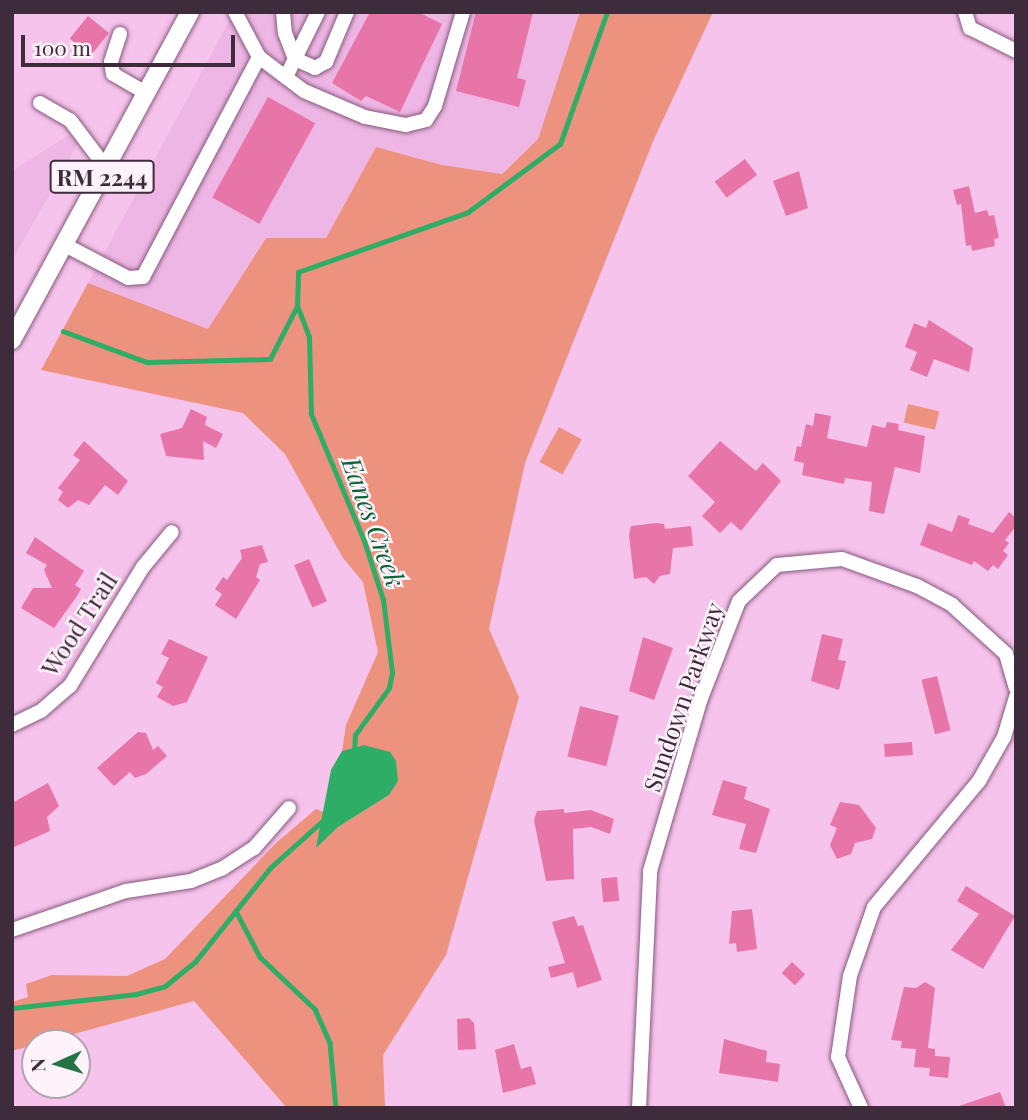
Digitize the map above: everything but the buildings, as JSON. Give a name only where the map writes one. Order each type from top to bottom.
[{"type":"main road","name":"RM 2244","points":[[12,340],[190,12]]},
{"type":"street","points":[[235,12],[259,57],[304,91],[365,117],[406,125],[426,120],[435,106],[463,12]]},
{"type":"street","points":[[283,12],[285,33],[295,59],[315,68],[326,62],[347,12]]},
{"type":"street","points":[[286,77],[318,12]]},
{"type":"street","points":[[965,12],[970,29],[1016,51]]},
{"type":"street","points":[[120,34],[111,62],[113,74],[147,94]]},
{"type":"street","points":[[65,245],[128,278],[142,277],[259,57]]},
{"type":"street","points":[[40,103],[70,120],[107,169]]},
{"type":"street","name":"Wood Trail","points":[[12,725],[41,711],[70,686],[143,567],[172,533]]},
{"type":"street","name":"Sundown Parkway","points":[[639,1108],[650,871],[700,701],[739,601],[778,565],[842,559],[917,586],[951,605],[1006,654],[1016,688]]},
{"type":"street","points":[[861,1108],[838,1057],[850,976],[874,907],[979,781],[1004,737],[1016,697]]},
{"type":"street","points":[[12,930],[126,891],[191,881],[223,868],[254,848],[289,808]]},
{"type":"shaded area","points":[[234,12],[580,12],[538,139],[501,174],[442,165],[376,147],[326,238],[265,238],[208,329],[88,283]]},
{"type":"shaded area","points":[[580,12],[713,12],[654,139],[525,463],[489,629],[519,697],[446,955],[383,1055],[385,1108],[287,1108],[194,1001],[91,1029],[21,1029],[21,1049],[12,1051],[12,1002],[28,997],[26,984],[52,975],[127,976],[165,959],[276,843],[316,809],[326,813],[317,846],[338,827],[389,795],[364,745],[342,751],[346,725],[378,652],[363,582],[343,558],[285,454],[243,413],[41,370],[88,283],[208,329],[266,238],[326,238],[376,147],[442,165],[502,174],[538,139]]},
{"type":"shaded area","points":[[67,136],[80,140],[12,261],[12,171]]},
{"type":"shaded area","points":[[908,404],[939,411],[935,430],[904,423]]},
{"type":"shaded area","points":[[559,427],[582,440],[562,475],[540,462]]},
{"type":"shaded area","points":[[364,745],[390,752],[396,761],[398,781],[389,795],[338,827],[316,848],[331,770],[342,751]]},
{"type":"waterway","name":"Eanes Creek","points":[[354,753],[355,735],[389,688],[392,673],[383,600],[364,541],[311,414],[309,337],[297,306],[298,272],[468,212],[560,144],[607,12]]},
{"type":"waterway","points":[[63,331],[147,362],[270,359],[297,306]]},
{"type":"waterway","name":"Eanes Creek","points":[[12,1008],[136,994],[165,986],[195,962],[270,868],[328,816]]},
{"type":"waterway","points":[[236,911],[260,957],[315,1009],[330,1043],[336,1108]]}]
